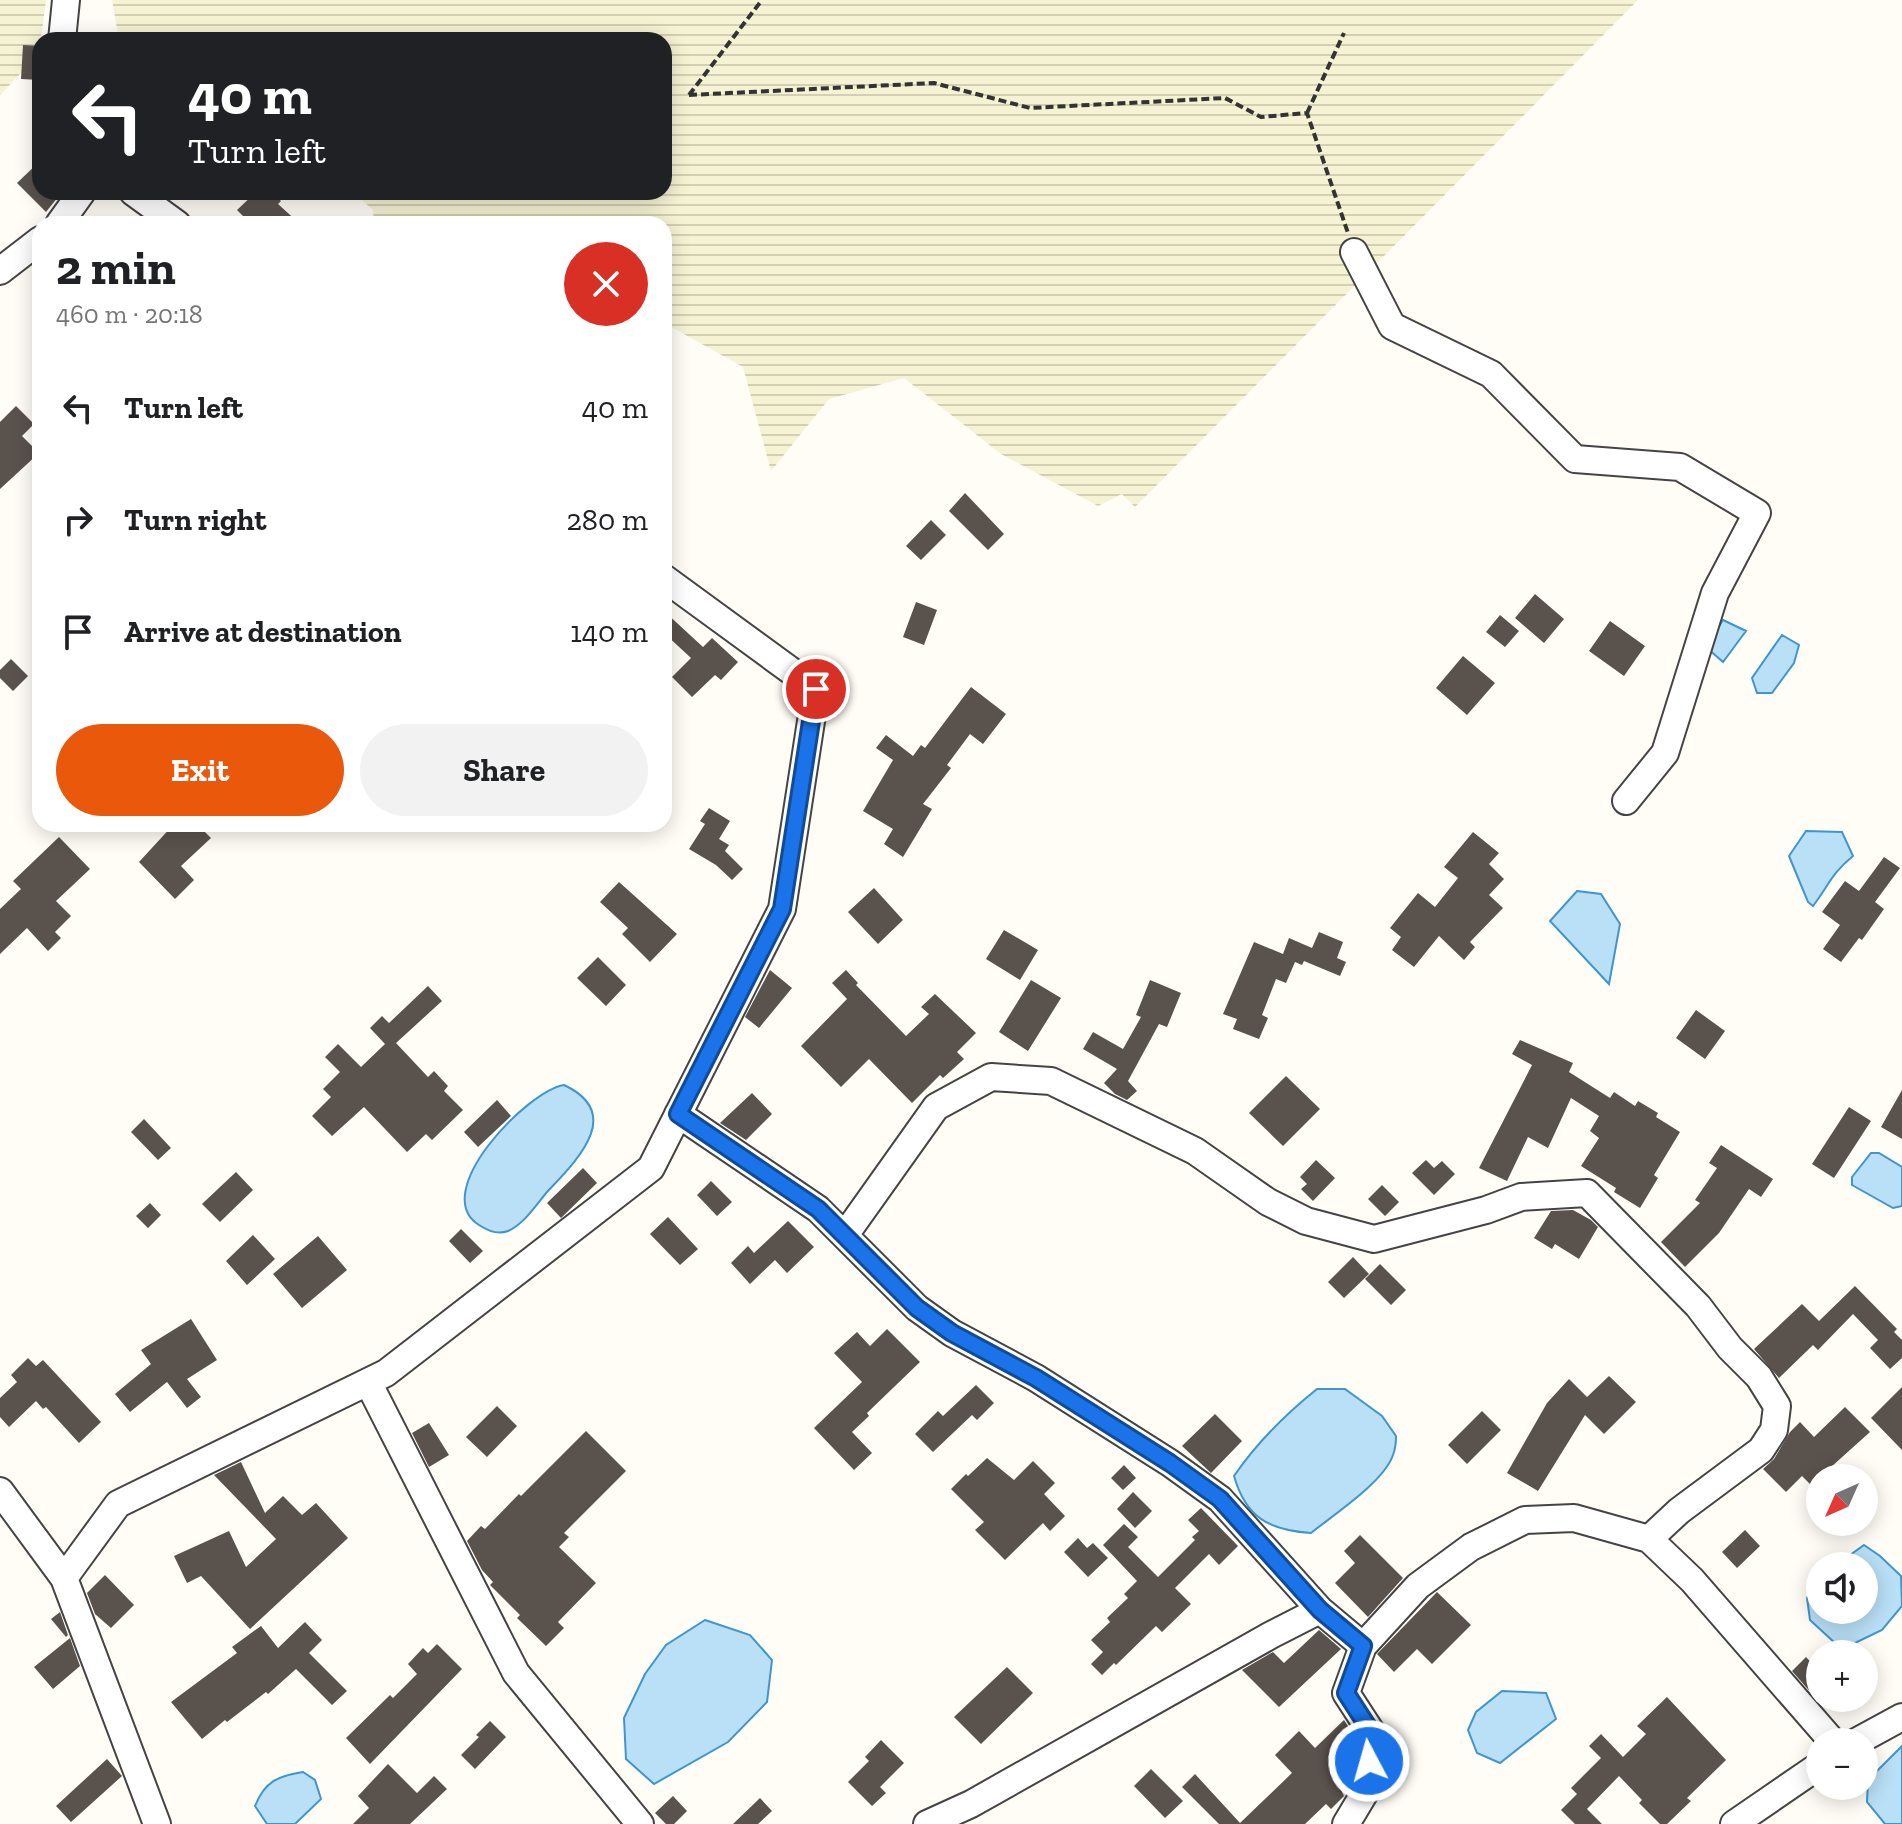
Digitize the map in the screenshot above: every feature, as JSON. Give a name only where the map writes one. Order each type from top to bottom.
[{"type":"street","points":[[63,32],[66,0]]},
{"type":"street","points":[[144,200],[166,216]]},
{"type":"street","points":[[0,271],[32,246]]},
{"type":"street","points":[[1354,252],[1392,326],[1491,374],[1575,459],[1680,467],[1757,513],[1715,593],[1665,753],[1626,801]]},
{"type":"street","points":[[64,1578],[118,1504],[386,1373],[651,1168],[782,909],[816,689],[672,584]]},
{"type":"street","points":[[845,1235],[936,1107],[991,1077],[1051,1081],[1195,1151],[1268,1202],[1306,1221],[1374,1239],[1486,1210],[1521,1197],[1587,1193],[1698,1306],[1730,1348],[1759,1377],[1777,1406],[1774,1430],[1761,1450],[1679,1511],[1649,1539]]},
{"type":"street","points":[[678,1114],[818,1209],[917,1308],[952,1333],[1036,1378],[1170,1463],[1220,1499],[1320,1610],[1363,1646]]},
{"type":"street","points":[[368,1382],[516,1673],[640,1824]]},
{"type":"street","points":[[0,1491],[64,1578],[157,1824]]},
{"type":"street","points":[[1346,1824],[1367,1789],[1372,1733],[1346,1693],[1363,1646],[1418,1586],[1471,1547],[1525,1520],[1574,1518],[1649,1539],[1692,1580],[1821,1728]]},
{"type":"street","points":[[927,1824],[984,1797],[1320,1610]]},
{"type":"street","points":[[1878,1730],[1902,1717]]},
{"type":"street","points":[[1734,1824],[1806,1775]]},
{"type":"path","points":[[762,0],[689,95],[934,83],[1030,108],[1225,98],[1261,117],[1307,113]]},
{"type":"path","points":[[1344,33],[1307,113],[1354,252]]},
{"type":"shaded area","points":[[0,0],[46,0],[42,32],[32,32],[32,61],[0,95]]},
{"type":"shaded area","points":[[112,0],[1638,0],[1135,507],[1122,494],[1098,506],[1001,454],[904,378],[829,399],[771,471],[743,367],[672,327],[672,216],[373,216],[373,210],[362,200],[672,200],[672,32],[118,32]]},
{"type":"water","points":[[1723,620],[1746,631],[1723,662],[1706,647]]},
{"type":"water","points":[[1782,635],[1799,645],[1794,663],[1772,693],[1757,693],[1752,678]]},
{"type":"water","points":[[1806,831],[1842,832],[1853,856],[1835,874],[1813,906],[1808,902],[1789,856]]},
{"type":"water","points":[[1577,891],[1601,894],[1620,924],[1609,984],[1550,921]]},
{"type":"water","points":[[564,1085],[582,1097],[591,1110],[593,1124],[581,1153],[519,1224],[501,1233],[482,1227],[466,1210],[466,1190],[474,1168],[507,1123],[548,1091]]},
{"type":"water","points":[[1871,1153],[1879,1153],[1902,1167],[1902,1206],[1893,1208],[1852,1185],[1852,1177]]},
{"type":"water","points":[[1317,1389],[1345,1389],[1382,1416],[1396,1438],[1393,1455],[1379,1476],[1311,1533],[1283,1529],[1261,1519],[1245,1502],[1234,1476],[1272,1430]]},
{"type":"water","points":[[1864,1545],[1874,1552],[1854,1552]]},
{"type":"water","points":[[1878,1555],[1901,1576],[1902,1606],[1882,1630],[1861,1640],[1832,1640],[1814,1624],[1878,1624]]},
{"type":"water","points":[[705,1620],[750,1635],[772,1660],[767,1702],[728,1742],[654,1784],[626,1759],[624,1718],[645,1674],[666,1645]]},
{"type":"water","points":[[1502,1691],[1546,1693],[1556,1719],[1500,1763],[1477,1753],[1468,1730],[1476,1712]]},
{"type":"water","points":[[1902,1746],[1902,1824],[1885,1824],[1867,1802],[1878,1800],[1878,1770]]},
{"type":"water","points":[[303,1772],[315,1780],[321,1799],[295,1824],[267,1824],[255,1806],[263,1791],[279,1778]]},
{"type":"building","points":[[23,45],[32,46],[32,80],[21,79]]},
{"type":"building","points":[[32,169],[32,198],[17,183]]},
{"type":"building","points":[[34,200],[56,200],[46,212]]},
{"type":"building","points":[[248,200],[280,200],[278,204],[291,216],[243,216],[237,210]]},
{"type":"building","points":[[16,406],[32,422],[22,436],[32,446],[32,459],[0,489],[0,422]]},
{"type":"building","points":[[965,493],[1004,534],[988,550],[949,511]]},
{"type":"building","points":[[931,520],[946,535],[921,560],[906,546]]},
{"type":"building","points":[[1535,594],[1564,619],[1544,643],[1515,618]]},
{"type":"building","points":[[916,602],[937,610],[924,645],[903,637]]},
{"type":"building","points":[[1500,615],[1519,631],[1505,647],[1486,632]]},
{"type":"building","points":[[672,618],[703,647],[712,638],[738,662],[721,680],[715,675],[692,697],[672,677],[691,658],[672,640]]},
{"type":"building","points":[[1610,621],[1645,646],[1624,676],[1589,651]]},
{"type":"building","points":[[1463,656],[1495,683],[1467,715],[1436,688]]},
{"type":"building","points":[[11,659],[28,676],[13,691],[0,678],[0,670]]},
{"type":"building","points":[[971,687],[1006,714],[983,744],[970,734],[947,765],[951,768],[923,804],[932,809],[903,857],[884,844],[893,829],[863,811],[893,760],[876,748],[886,735],[913,756],[921,745],[925,748]]},
{"type":"building","points":[[709,808],[730,821],[719,839],[729,845],[725,851],[743,869],[732,880],[716,865],[689,849],[705,824],[700,821]]},
{"type":"building","points":[[167,832],[205,832],[211,838],[181,866],[194,880],[175,899],[139,862]]},
{"type":"building","points":[[1473,832],[1499,853],[1489,864],[1504,879],[1489,895],[1503,908],[1470,942],[1475,947],[1464,960],[1439,936],[1414,967],[1392,950],[1401,937],[1390,928],[1418,893],[1435,907],[1458,878],[1444,867]]},
{"type":"building","points":[[59,837],[90,869],[56,901],[71,916],[55,932],[61,938],[48,951],[27,928],[0,954],[0,909],[21,889],[13,881]]},
{"type":"building","points":[[1884,857],[1900,868],[1875,902],[1884,909],[1862,940],[1859,938],[1841,962],[1823,949],[1840,925],[1822,912],[1845,881],[1859,891]]},
{"type":"building","points":[[619,882],[677,934],[650,962],[622,934],[628,928],[600,902]]},
{"type":"building","points":[[874,888],[903,920],[878,944],[848,912]]},
{"type":"building","points":[[1004,930],[1038,950],[1020,980],[986,959]]},
{"type":"building","points":[[1319,932],[1343,942],[1337,958],[1346,962],[1340,976],[1304,961],[1302,965],[1295,962],[1286,983],[1276,979],[1262,1015],[1268,1018],[1259,1039],[1233,1029],[1237,1019],[1223,1014],[1254,942],[1283,954],[1289,938],[1312,948]]},
{"type":"building","points":[[598,957],[626,985],[606,1006],[577,978]]},
{"type":"building","points":[[770,970],[792,988],[759,1028],[745,1017]]},
{"type":"building","points":[[846,970],[858,983],[856,985],[906,1036],[929,1014],[921,1007],[935,994],[976,1033],[957,1052],[964,1059],[943,1078],[940,1075],[912,1103],[869,1059],[841,1087],[801,1046],[847,999],[832,983]]},
{"type":"building","points":[[1031,980],[1061,998],[1028,1051],[999,1032]]},
{"type":"building","points":[[1150,980],[1181,993],[1167,1027],[1159,1024],[1128,1081],[1137,1091],[1127,1100],[1104,1083],[1117,1069],[1083,1049],[1093,1032],[1123,1049],[1141,1017],[1136,1015]]},
{"type":"building","points":[[428,986],[442,1001],[396,1043],[428,1077],[434,1071],[448,1086],[444,1091],[463,1110],[432,1140],[426,1134],[407,1152],[364,1107],[332,1136],[312,1116],[331,1097],[323,1089],[340,1072],[325,1057],[338,1044],[361,1067],[385,1044],[370,1028],[382,1016],[389,1023]]},
{"type":"building","points":[[1696,1010],[1725,1031],[1705,1059],[1676,1038]]},
{"type":"building","points":[[1520,1040],[1573,1063],[1569,1072],[1610,1098],[1614,1092],[1635,1106],[1638,1101],[1680,1132],[1654,1175],[1658,1178],[1640,1208],[1581,1166],[1599,1138],[1590,1131],[1599,1116],[1571,1098],[1548,1148],[1528,1137],[1507,1181],[1479,1168],[1532,1065],[1512,1054]]},
{"type":"building","points":[[1286,1076],[1320,1109],[1283,1146],[1249,1113]]},
{"type":"building","points":[[1902,1090],[1902,1139],[1881,1127]]},
{"type":"building","points":[[752,1093],[772,1114],[746,1140],[720,1123]]},
{"type":"building","points":[[497,1100],[511,1116],[478,1147],[464,1132]]},
{"type":"building","points":[[1849,1107],[1871,1121],[1834,1178],[1812,1164]]},
{"type":"building","points":[[144,1119],[171,1148],[158,1160],[131,1132]]},
{"type":"building","points":[[1721,1145],[1773,1179],[1761,1197],[1749,1189],[1719,1233],[1685,1267],[1661,1242],[1700,1203],[1695,1200],[1717,1168],[1709,1163]]},
{"type":"building","points":[[1316,1160],[1335,1178],[1313,1201],[1301,1189],[1307,1184],[1300,1177]]},
{"type":"building","points":[[1426,1160],[1434,1168],[1442,1161],[1455,1174],[1434,1195],[1412,1173]]},
{"type":"building","points":[[583,1168],[597,1183],[561,1218],[547,1203]]},
{"type":"building","points":[[236,1172],[253,1190],[220,1222],[202,1204]]},
{"type":"building","points":[[711,1181],[732,1202],[717,1216],[697,1195]]},
{"type":"building","points":[[1382,1185],[1399,1202],[1385,1216],[1368,1199]]},
{"type":"building","points":[[150,1203],[161,1215],[148,1228],[136,1216]]},
{"type":"building","points":[[1573,1210],[1598,1227],[1579,1259],[1555,1244],[1552,1249],[1534,1238],[1551,1211]]},
{"type":"building","points":[[668,1217],[698,1249],[680,1265],[650,1234]]},
{"type":"building","points":[[788,1221],[814,1247],[787,1273],[775,1260],[750,1284],[731,1263],[748,1246],[754,1253]]},
{"type":"building","points":[[461,1229],[483,1251],[470,1263],[449,1241]]},
{"type":"building","points":[[253,1235],[275,1259],[247,1285],[226,1261]]},
{"type":"building","points":[[318,1236],[347,1270],[302,1308],[273,1274]]},
{"type":"building","points":[[1353,1257],[1369,1274],[1344,1298],[1328,1282]]},
{"type":"building","points":[[1380,1264],[1406,1290],[1391,1305],[1365,1279]]},
{"type":"building","points":[[1855,1286],[1897,1329],[1894,1332],[1902,1340],[1902,1358],[1890,1369],[1870,1348],[1878,1340],[1853,1314],[1818,1350],[1813,1345],[1779,1378],[1754,1349],[1802,1304],[1819,1321]]},
{"type":"building","points":[[191,1319],[217,1360],[187,1379],[201,1397],[187,1408],[167,1382],[130,1412],[115,1394],[151,1364],[141,1350]]},
{"type":"building","points":[[887,1329],[920,1362],[867,1413],[869,1416],[852,1432],[872,1453],[854,1470],[814,1428],[862,1382],[834,1353],[857,1332],[870,1346]]},
{"type":"building","points":[[28,1358],[36,1366],[43,1360],[101,1422],[79,1443],[46,1407],[43,1409],[36,1401],[9,1427],[0,1417],[0,1398],[17,1382],[11,1375]]},
{"type":"building","points":[[1609,1376],[1636,1402],[1604,1434],[1585,1415],[1538,1491],[1507,1473],[1547,1403],[1569,1379],[1587,1397]]},
{"type":"building","points":[[976,1385],[994,1403],[977,1420],[972,1415],[933,1452],[915,1434],[938,1411],[943,1416]]},
{"type":"building","points":[[1902,1387],[1902,1450],[1871,1418]]},
{"type":"building","points":[[497,1406],[517,1426],[487,1457],[466,1437]]},
{"type":"building","points":[[1845,1407],[1870,1432],[1834,1464],[1806,1464],[1806,1480],[1802,1476],[1786,1492],[1763,1469],[1774,1459],[1790,1432],[1800,1422],[1814,1437]]},
{"type":"building","points":[[1482,1411],[1501,1430],[1467,1464],[1448,1445]]},
{"type":"building","points":[[1215,1414],[1242,1441],[1211,1473],[1182,1446]]},
{"type":"building","points":[[429,1423],[449,1455],[429,1467],[412,1433]]},
{"type":"building","points":[[586,1431],[626,1471],[564,1533],[569,1537],[559,1547],[596,1583],[558,1622],[564,1628],[546,1646],[517,1618],[520,1615],[490,1585],[493,1582],[482,1570],[467,1541],[481,1526],[485,1529],[519,1494],[521,1496]]},
{"type":"building","points":[[987,1458],[1014,1480],[1033,1461],[1055,1483],[1044,1494],[1065,1516],[1050,1531],[1043,1523],[1005,1560],[975,1530],[984,1522],[951,1489]]},
{"type":"building","points":[[241,1462],[265,1513],[283,1496],[302,1515],[316,1503],[348,1538],[250,1629],[201,1576],[187,1583],[174,1556],[229,1531],[246,1567],[276,1539],[214,1475]]},
{"type":"building","points":[[1124,1465],[1136,1478],[1123,1490],[1111,1478]]},
{"type":"building","points":[[1133,1492],[1152,1511],[1135,1528],[1117,1509]]},
{"type":"building","points":[[1201,1508],[1238,1546],[1219,1565],[1209,1554],[1175,1588],[1191,1604],[1162,1632],[1156,1626],[1102,1675],[1091,1664],[1103,1652],[1091,1640],[1110,1622],[1107,1618],[1128,1598],[1124,1594],[1137,1581],[1103,1545],[1124,1524],[1138,1537],[1128,1547],[1158,1577],[1195,1540],[1192,1537],[1199,1531],[1188,1520]]},
{"type":"building","points":[[1745,1530],[1760,1546],[1737,1568],[1722,1552]]},
{"type":"building","points":[[1360,1535],[1403,1578],[1368,1617],[1335,1583],[1355,1563],[1344,1551]]},
{"type":"building","points":[[1078,1538],[1087,1548],[1093,1543],[1108,1558],[1088,1577],[1064,1552]]},
{"type":"building","points":[[105,1575],[134,1605],[111,1628],[95,1614],[87,1593]]},
{"type":"building","points":[[1437,1592],[1471,1625],[1432,1664],[1417,1649],[1394,1672],[1377,1654]]},
{"type":"building","points":[[60,1612],[68,1635],[66,1637],[51,1619]]},
{"type":"building","points":[[305,1622],[322,1640],[309,1653],[347,1691],[332,1705],[296,1669],[268,1694],[266,1692],[202,1739],[171,1702],[237,1653],[232,1647],[261,1626],[278,1648]]},
{"type":"building","points":[[1319,1630],[1341,1649],[1279,1707],[1242,1670],[1273,1652],[1284,1663]]},
{"type":"building","points":[[70,1638],[80,1666],[53,1689],[34,1667]]},
{"type":"building","points":[[437,1644],[462,1669],[370,1764],[346,1738],[390,1695],[393,1698],[417,1674],[408,1664],[423,1648],[428,1653]]},
{"type":"building","points":[[1806,1657],[1806,1687],[1792,1671]]},
{"type":"building","points":[[1007,1667],[1033,1693],[981,1744],[954,1717]]},
{"type":"building","points":[[1667,1697],[1726,1760],[1687,1798],[1691,1801],[1667,1824],[1660,1824],[1639,1803],[1642,1800],[1619,1776],[1587,1809],[1602,1824],[1575,1824],[1561,1810],[1577,1794],[1571,1788],[1601,1758],[1589,1746],[1601,1734],[1623,1757],[1646,1734],[1637,1726]]},
{"type":"building","points":[[1344,1720],[1355,1737],[1346,1745],[1354,1753],[1352,1779],[1341,1790],[1344,1796],[1331,1809],[1326,1804],[1305,1824],[1219,1824],[1182,1787],[1195,1774],[1240,1823],[1292,1773],[1275,1755],[1299,1731],[1315,1748]]},
{"type":"building","points":[[490,1721],[506,1737],[475,1769],[461,1755]]},
{"type":"building","points":[[881,1740],[904,1763],[880,1787],[886,1793],[872,1806],[848,1782],[869,1761],[865,1757]]},
{"type":"building","points":[[107,1759],[122,1776],[71,1822],[56,1806]]},
{"type":"building","points":[[388,1764],[417,1793],[434,1776],[447,1789],[410,1824],[353,1824],[369,1808],[358,1796]]},
{"type":"building","points":[[1151,1769],[1183,1801],[1165,1818],[1134,1786]]},
{"type":"building","points":[[673,1796],[687,1811],[674,1824],[666,1824],[655,1813]]},
{"type":"building","points":[[760,1798],[772,1811],[758,1824],[733,1824]]},
{"type":"route","points":[[816,689],[782,909],[678,1114],[818,1209],[917,1308],[952,1333],[1036,1378],[1170,1463],[1220,1499],[1320,1610],[1363,1646],[1346,1693],[1372,1733],[1369,1761]]}]
